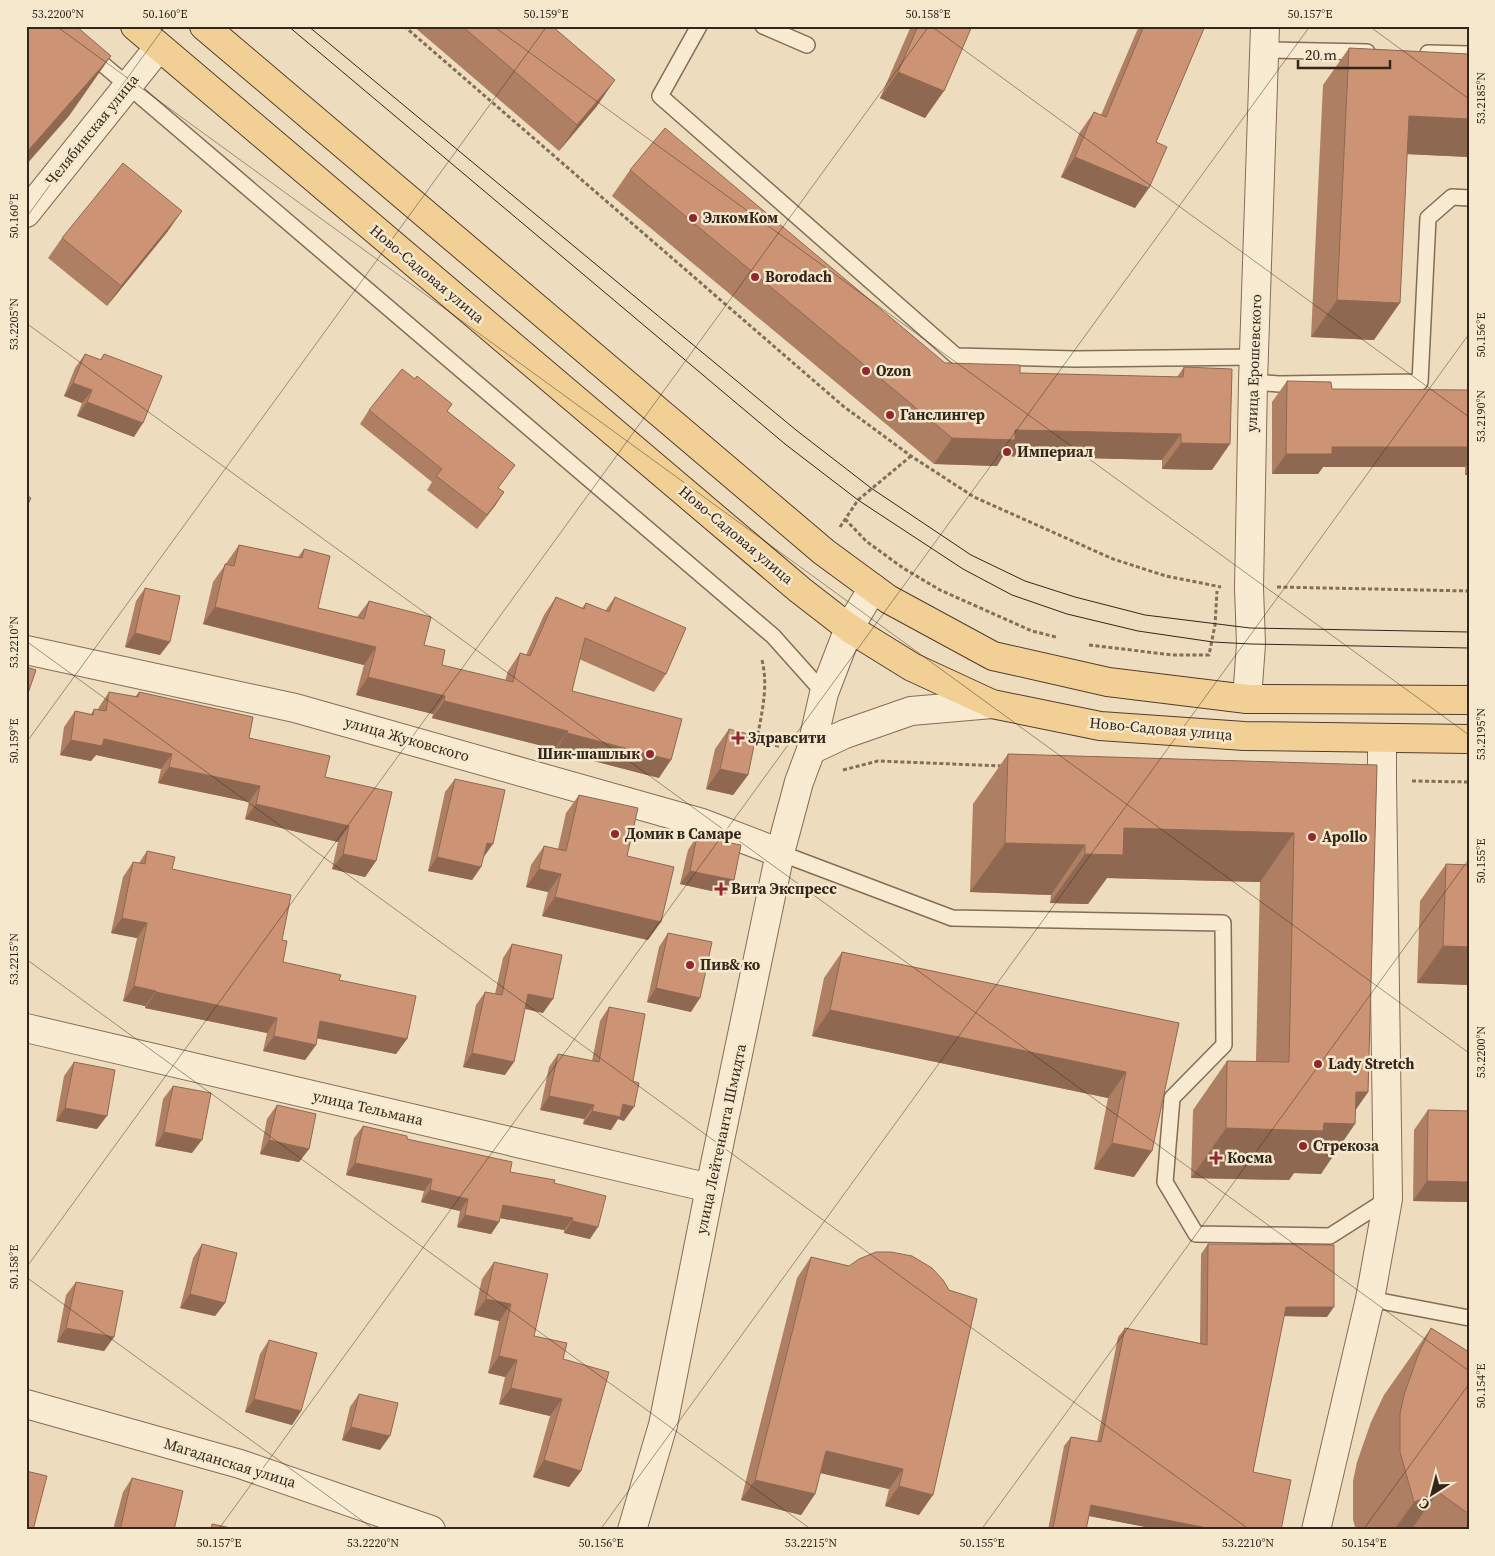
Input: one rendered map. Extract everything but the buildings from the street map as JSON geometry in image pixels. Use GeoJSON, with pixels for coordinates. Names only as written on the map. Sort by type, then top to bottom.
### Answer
{"type":"FeatureCollection","features":[{"type":"Feature","properties":{"kind":"main road","name":"Ново-Садовая улица"},"geometry":{"type":"LineString","coordinates":[[135,26],[764,559],[849,628],[912,668],[992,704],[1100,726],[1244,736],[1469,739]]}},
{"type":"Feature","properties":{"kind":"main road"},"geometry":{"type":"LineString","coordinates":[[204,26],[824,552],[888,599],[993,656],[1108,682],[1247,699],[1469,700]]}},
{"type":"Feature","properties":{"kind":"street","name":"улица Ерошевского"},"geometry":{"type":"LineString","coordinates":[[1247,699],[1251,644],[1249,588],[1264,38]]}},
{"type":"Feature","properties":{"kind":"street","name":"Челябинская улица"},"geometry":{"type":"LineString","coordinates":[[26,213],[158,47]]}},
{"type":"Feature","properties":{"kind":"street","name":"улица Лейтенанта Шмидта"},"geometry":{"type":"LineString","coordinates":[[632,1530],[663,1425],[780,853],[799,782],[811,750],[824,693],[849,628],[873,588]]}},
{"type":"Feature","properties":{"kind":"street","name":"улица Жуковского"},"geometry":{"type":"LineString","coordinates":[[26,650],[295,708],[702,823],[780,853]]}},
{"type":"Feature","properties":{"kind":"street"},"geometry":{"type":"LineString","coordinates":[[811,750],[845,734],[912,711],[992,704]]}},
{"type":"Feature","properties":{"kind":"street"},"geometry":{"type":"LineString","coordinates":[[1316,1530],[1370,1299],[1388,1199],[1382,738]]}},
{"type":"Feature","properties":{"kind":"street","name":"улица Тельмана"},"geometry":{"type":"LineString","coordinates":[[26,1028],[710,1188]]}},
{"type":"Feature","properties":{"kind":"street","name":"Магаданская улица"},"geometry":{"type":"LineString","coordinates":[[26,1404],[240,1464],[431,1530]]}},
{"type":"Feature","properties":{"kind":"lane"},"geometry":{"type":"LineString","coordinates":[[58,26],[773,636],[824,693]]}},
{"type":"Feature","properties":{"kind":"lane"},"geometry":{"type":"LineString","coordinates":[[699,26],[660,96],[956,356],[1075,359],[1254,370],[1279,384],[1420,382],[1428,218],[1452,197],[1469,198]]}},
{"type":"Feature","properties":{"kind":"lane"},"geometry":{"type":"LineString","coordinates":[[763,26],[807,45]]}},
{"type":"Feature","properties":{"kind":"lane"},"geometry":{"type":"LineString","coordinates":[[1264,38],[1383,52]]}},
{"type":"Feature","properties":{"kind":"lane"},"geometry":{"type":"LineString","coordinates":[[1412,53],[1469,54]]}},
{"type":"Feature","properties":{"kind":"lane"},"geometry":{"type":"LineString","coordinates":[[780,853],[952,918],[1223,924],[1224,1045],[1172,1098],[1165,1182],[1196,1234],[1330,1236],[1388,1199]]}},
{"type":"Feature","properties":{"kind":"lane"},"geometry":{"type":"LineString","coordinates":[[1370,1299],[1469,1318]]}},
{"type":"Feature","properties":{"kind":"path"},"geometry":{"type":"LineString","coordinates":[[404,26],[843,406],[911,456],[974,497],[1113,560],[1166,576],[1217,587],[1469,591]]}},
{"type":"Feature","properties":{"kind":"path"},"geometry":{"type":"LineString","coordinates":[[845,519],[866,541],[903,568],[940,590],[1032,631],[1058,638]]}},
{"type":"Feature","properties":{"kind":"path"},"geometry":{"type":"LineString","coordinates":[[1084,644],[1173,655],[1210,655],[1215,625],[1218,577]]}},
{"type":"Feature","properties":{"kind":"tram line"},"geometry":{"type":"LineString","coordinates":[[288,26],[785,444],[858,500],[963,569],[1012,595],[1067,614],[1138,631],[1213,642],[1469,648]]}},
{"type":"Feature","properties":{"kind":"tram line"},"geometry":{"type":"LineString","coordinates":[[308,26],[796,430],[871,488],[971,555],[1025,581],[1075,597],[1145,615],[1250,628],[1469,632]]}},
{"type":"Feature","properties":{"kind":"place","name":"ЭлкомКом"},"geometry":{"type":"Point","coordinates":[693,218]}},
{"type":"Feature","properties":{"kind":"place","name":"Borodach"},"geometry":{"type":"Point","coordinates":[755,277]}},
{"type":"Feature","properties":{"kind":"place","name":"Ozon"},"geometry":{"type":"Point","coordinates":[866,371]}},
{"type":"Feature","properties":{"kind":"place","name":"Ганслингер"},"geometry":{"type":"Point","coordinates":[890,415]}},
{"type":"Feature","properties":{"kind":"place","name":"Империал"},"geometry":{"type":"Point","coordinates":[1007,452]}},
{"type":"Feature","properties":{"kind":"place","name":"Здравсити"},"geometry":{"type":"Point","coordinates":[738,738]}},
{"type":"Feature","properties":{"kind":"place","name":"Шик-шашлык"},"geometry":{"type":"Point","coordinates":[650,754]}},
{"type":"Feature","properties":{"kind":"place","name":"Домик в Самаре"},"geometry":{"type":"Point","coordinates":[615,834]}},
{"type":"Feature","properties":{"kind":"place","name":"Apollo"},"geometry":{"type":"Point","coordinates":[1312,837]}},
{"type":"Feature","properties":{"kind":"place","name":"Вита Экспресс"},"geometry":{"type":"Point","coordinates":[721,889]}},
{"type":"Feature","properties":{"kind":"place","name":"Пив& ко"},"geometry":{"type":"Point","coordinates":[690,965]}},
{"type":"Feature","properties":{"kind":"place","name":"Lady Stretch"},"geometry":{"type":"Point","coordinates":[1318,1064]}},
{"type":"Feature","properties":{"kind":"place","name":"Стрекоза"},"geometry":{"type":"Point","coordinates":[1303,1146]}},
{"type":"Feature","properties":{"kind":"place","name":"Косма"},"geometry":{"type":"Point","coordinates":[1216,1158]}}]}
